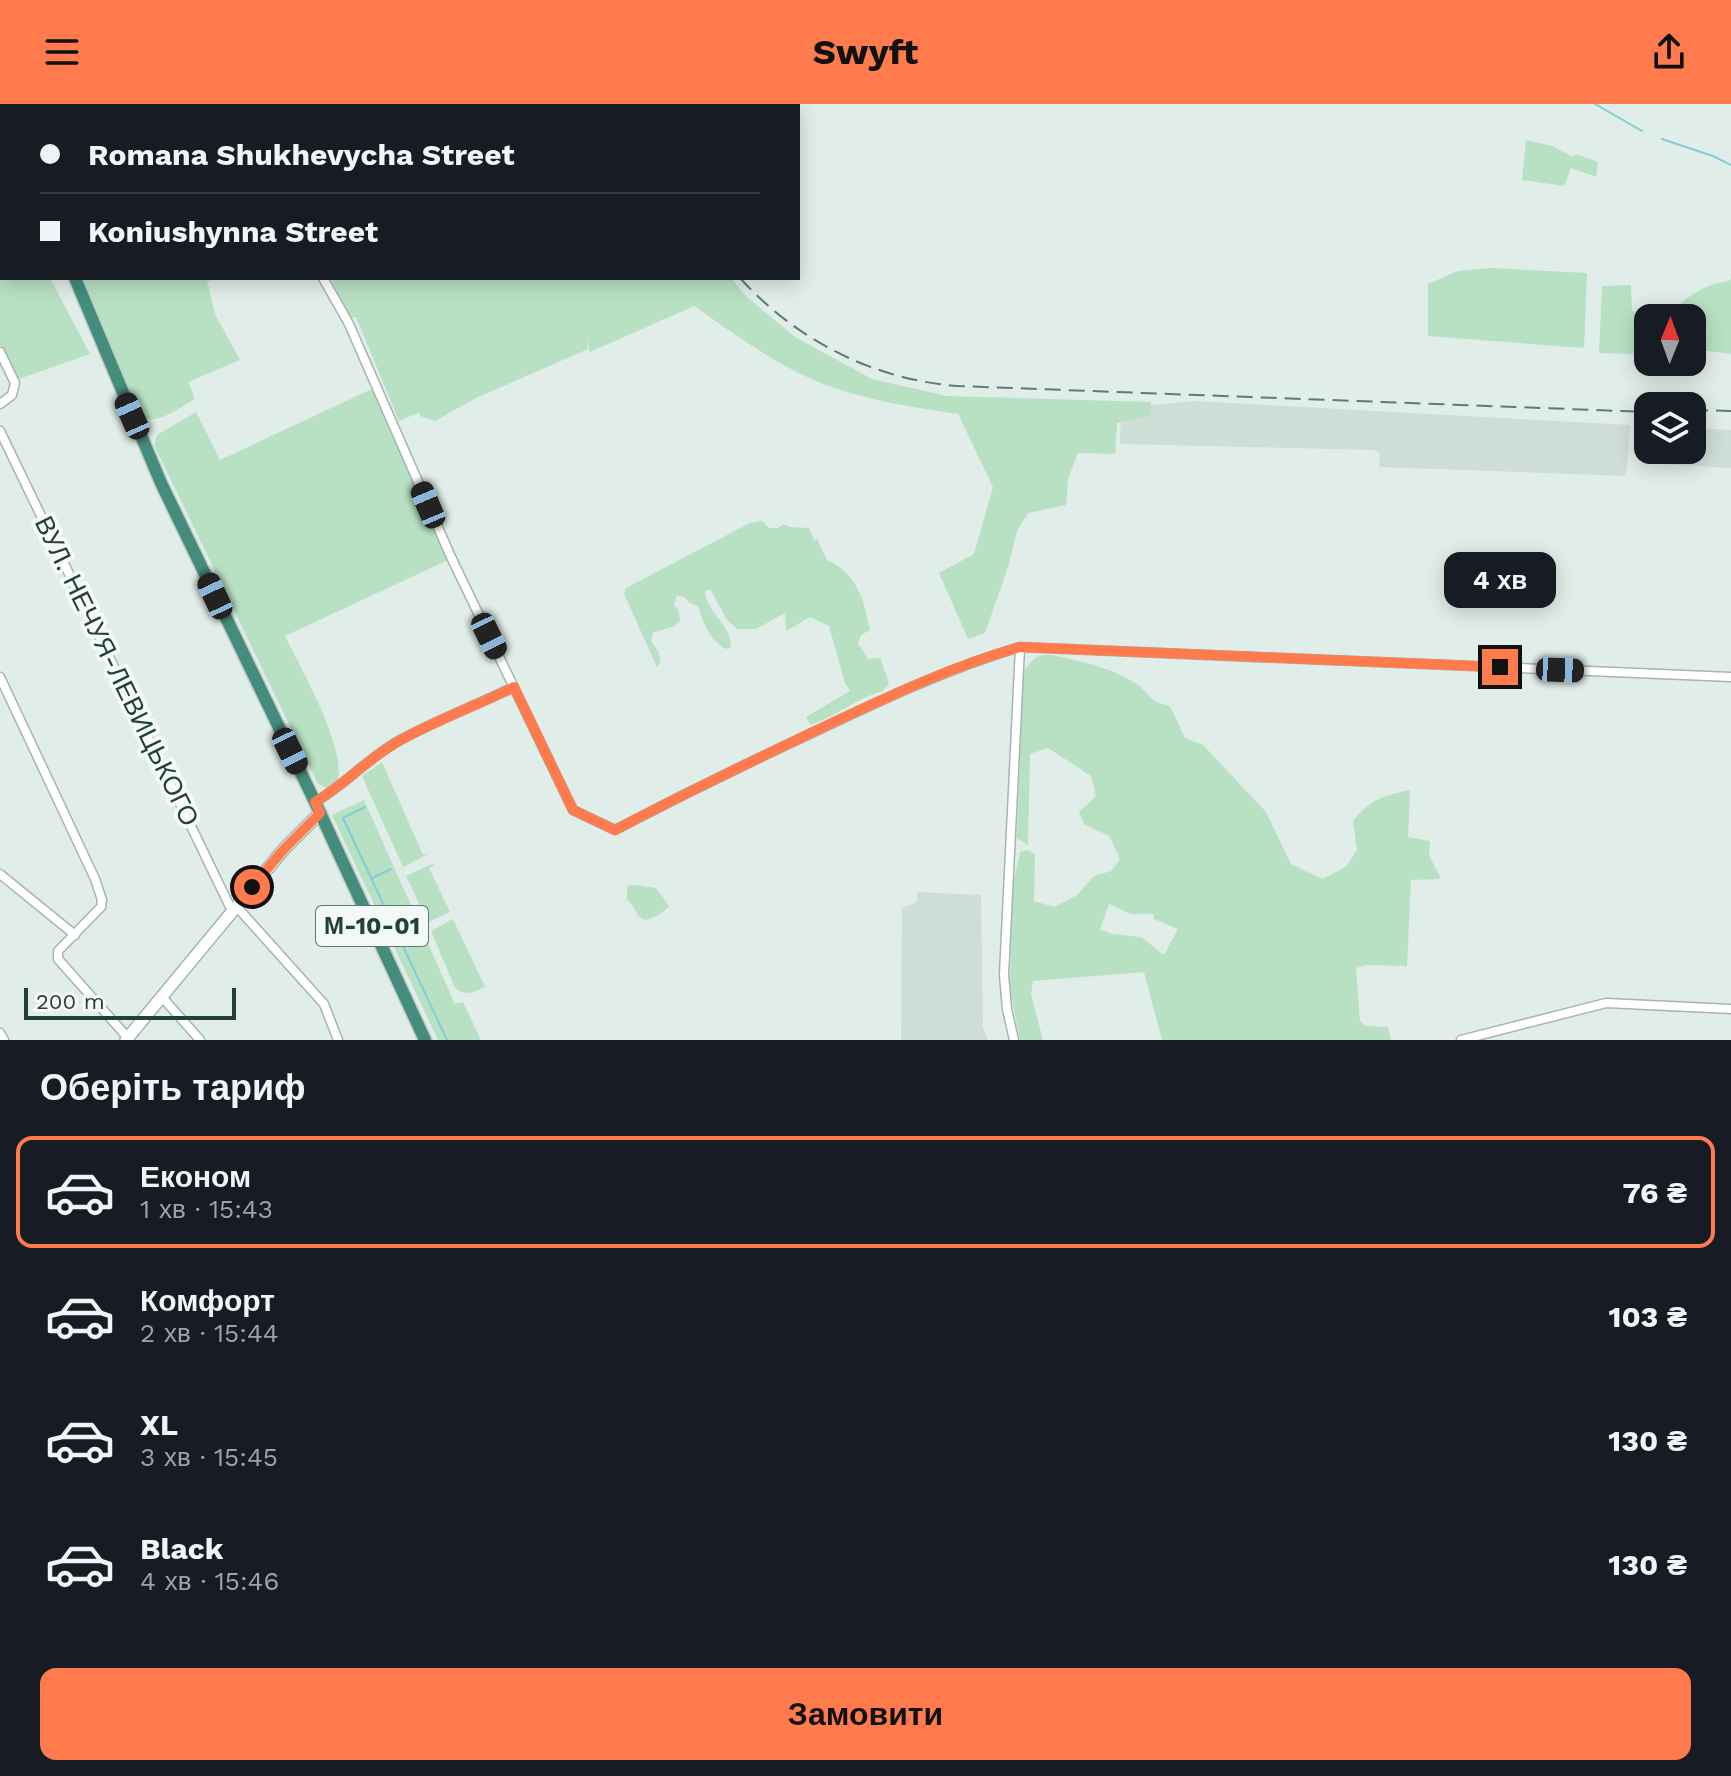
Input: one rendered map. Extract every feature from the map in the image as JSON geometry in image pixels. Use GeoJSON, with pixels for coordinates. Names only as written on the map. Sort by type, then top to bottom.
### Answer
{"type":"FeatureCollection","features":[{"type":"Feature","properties":{"kind":"highway","name":"М-10-01"},"geometry":{"type":"LineString","coordinates":[[76,280],[161,483],[425,1040]]}},
{"type":"Feature","properties":{"kind":"main road"},"geometry":{"type":"LineString","coordinates":[[127,1039],[317,807]]}},
{"type":"Feature","properties":{"kind":"street"},"geometry":{"type":"LineString","coordinates":[[324,280],[349,324],[451,557],[573,810],[615,830],[691,790],[864,708],[969,662],[1020,647],[1731,677]]}},
{"type":"Feature","properties":{"kind":"street"},"geometry":{"type":"LineString","coordinates":[[0,352],[15,383],[12,395],[0,404]]}},
{"type":"Feature","properties":{"kind":"street","name":"ВУЛ. НЕЧУЯ-ЛЕВИЦЬКОГО"},"geometry":{"type":"LineString","coordinates":[[0,431],[234,909],[324,1004],[338,1040]]}},
{"type":"Feature","properties":{"kind":"street"},"geometry":{"type":"LineString","coordinates":[[1014,1040],[1004,975],[1020,647]]}},
{"type":"Feature","properties":{"kind":"street"},"geometry":{"type":"LineString","coordinates":[[0,677],[99,889],[101,907],[58,951],[58,959],[127,1039]]}},
{"type":"Feature","properties":{"kind":"street"},"geometry":{"type":"LineString","coordinates":[[317,807],[366,762],[401,740],[514,687]]}},
{"type":"Feature","properties":{"kind":"street"},"geometry":{"type":"LineString","coordinates":[[0,874],[75,935]]}},
{"type":"Feature","properties":{"kind":"street"},"geometry":{"type":"LineString","coordinates":[[162,997],[200,1040]]}},
{"type":"Feature","properties":{"kind":"street"},"geometry":{"type":"LineString","coordinates":[[1461,1040],[1606,1003],[1731,1009]]}},
{"type":"Feature","properties":{"kind":"street"},"geometry":{"type":"LineString","coordinates":[[0,1033],[4,1040]]}},
{"type":"Feature","properties":{"kind":"shaded area"},"geometry":{"type":"Polygon","coordinates":[[[1194,401],[1630,425],[1626,476],[1379,467],[1380,454],[1374,450],[1120,444],[1121,408],[1194,401]]]}},
{"type":"Feature","properties":{"kind":"shaded area"},"geometry":{"type":"Polygon","coordinates":[[[1706,429],[1731,430],[1731,468],[1660,464],[1706,464],[1706,429]]]}},
{"type":"Feature","properties":{"kind":"shaded area"},"geometry":{"type":"Polygon","coordinates":[[[917,892],[981,895],[983,1027],[988,1040],[901,1040],[902,908],[917,902],[917,892]]]}},
{"type":"Feature","properties":{"kind":"green space"},"geometry":{"type":"Polygon","coordinates":[[[1526,140],[1552,146],[1573,157],[1576,154],[1598,162],[1596,177],[1571,168],[1564,186],[1522,180],[1526,140]]]}},
{"type":"Feature","properties":{"kind":"green space"},"geometry":{"type":"Polygon","coordinates":[[[1491,268],[1587,273],[1584,348],[1428,336],[1428,284],[1458,271],[1491,268]]]}},
{"type":"Feature","properties":{"kind":"green space"},"geometry":{"type":"Polygon","coordinates":[[[1731,278],[1731,354],[1706,351],[1706,304],[1680,304],[1710,286],[1731,278]]]}},
{"type":"Feature","properties":{"kind":"green space"},"geometry":{"type":"Polygon","coordinates":[[[0,280],[51,280],[90,354],[19,379],[0,345],[0,280]]]}},
{"type":"Feature","properties":{"kind":"green space"},"geometry":{"type":"Polygon","coordinates":[[[84,280],[211,280],[207,282],[215,314],[240,360],[188,382],[195,399],[166,416],[151,419],[137,414],[84,280]]]}},
{"type":"Feature","properties":{"kind":"green space"},"geometry":{"type":"Polygon","coordinates":[[[332,280],[733,280],[747,297],[795,337],[872,379],[947,396],[1151,402],[1150,415],[1117,423],[1115,454],[1078,453],[1068,479],[1066,505],[1028,513],[1017,531],[985,633],[968,639],[939,573],[974,554],[993,487],[958,414],[875,399],[808,378],[774,360],[694,306],[590,352],[587,339],[588,349],[476,398],[435,421],[420,416],[420,412],[399,421],[356,317],[349,318],[332,280]]]}},
{"type":"Feature","properties":{"kind":"green space"},"geometry":{"type":"Polygon","coordinates":[[[1631,285],[1633,354],[1599,353],[1602,286],[1631,285]]]}},
{"type":"Feature","properties":{"kind":"green space"},"geometry":{"type":"Polygon","coordinates":[[[374,388],[448,560],[285,636],[322,711],[336,753],[339,771],[336,785],[327,788],[318,784],[154,445],[157,435],[196,412],[220,460],[374,388]]]}},
{"type":"Feature","properties":{"kind":"green space"},"geometry":{"type":"Polygon","coordinates":[[[762,521],[769,528],[784,524],[809,528],[827,560],[846,572],[862,598],[870,630],[861,635],[858,643],[868,659],[880,658],[889,683],[883,691],[810,725],[806,717],[850,691],[829,626],[810,617],[786,631],[785,613],[756,629],[737,629],[727,620],[710,589],[705,591],[707,599],[730,639],[731,647],[726,649],[711,636],[698,606],[677,596],[674,604],[680,621],[653,633],[651,641],[661,662],[657,667],[624,594],[626,588],[750,523],[762,521]]]}},
{"type":"Feature","properties":{"kind":"green space"},"geometry":{"type":"Polygon","coordinates":[[[1052,655],[1108,670],[1129,679],[1155,700],[1170,706],[1185,738],[1203,745],[1266,812],[1291,864],[1322,879],[1346,867],[1357,850],[1353,821],[1359,814],[1378,800],[1410,790],[1408,837],[1430,841],[1429,855],[1441,879],[1411,880],[1407,966],[1366,965],[1356,968],[1360,1021],[1366,1026],[1388,1027],[1391,1040],[1162,1040],[1144,972],[1033,981],[1031,994],[1043,1040],[1020,1040],[1010,989],[1012,890],[1020,852],[1028,850],[1035,854],[1034,901],[1054,907],[1077,895],[1094,876],[1111,871],[1120,859],[1109,836],[1084,824],[1079,812],[1096,796],[1091,776],[1048,748],[1030,754],[1028,845],[1017,838],[1023,671],[1035,658],[1052,655]],[[1109,904],[1100,929],[1112,934],[1141,937],[1164,955],[1178,929],[1154,919],[1154,914],[1131,914],[1109,904]]]}},
{"type":"Feature","properties":{"kind":"green space"},"geometry":{"type":"Polygon","coordinates":[[[382,762],[423,855],[430,853],[403,867],[362,776],[382,762]]]}},
{"type":"Feature","properties":{"kind":"green space"},"geometry":{"type":"Polygon","coordinates":[[[364,800],[455,1004],[463,1002],[481,1040],[438,1040],[332,815],[364,800]]]}},
{"type":"Feature","properties":{"kind":"green space"},"geometry":{"type":"Polygon","coordinates":[[[435,865],[429,868],[450,912],[428,922],[406,876],[435,865]]]}},
{"type":"Feature","properties":{"kind":"green space"},"geometry":{"type":"Polygon","coordinates":[[[627,886],[656,888],[669,906],[657,916],[643,919],[627,900],[627,886]]]}},
{"type":"Feature","properties":{"kind":"green space"},"geometry":{"type":"Polygon","coordinates":[[[453,919],[485,987],[473,992],[466,993],[455,988],[431,931],[453,919]]]}},
{"type":"Feature","properties":{"kind":"waterway"},"geometry":{"type":"LineString","coordinates":[[1595,104],[1642,131]]}},
{"type":"Feature","properties":{"kind":"waterway"},"geometry":{"type":"LineString","coordinates":[[1662,139],[1731,165]]}},
{"type":"Feature","properties":{"kind":"waterway"},"geometry":{"type":"LineString","coordinates":[[365,807],[343,818],[447,1040]]}},
{"type":"Feature","properties":{"kind":"waterway"},"geometry":{"type":"LineString","coordinates":[[372,878],[391,869]]}},
{"type":"Feature","properties":{"kind":"railway"},"geometry":{"type":"LineString","coordinates":[[742,280],[786,320],[838,353],[867,366],[927,382],[958,386],[1634,411]]}},
{"type":"Feature","properties":{"kind":"railway"},"geometry":{"type":"LineString","coordinates":[[1706,410],[1731,411]]}},
{"type":"Feature","properties":{"kind":"route"},"geometry":{"type":"LineString","coordinates":[[252,887],[320,813],[315,802],[355,775],[366,762],[401,740],[514,687],[573,810],[615,830],[691,790],[864,708],[969,662],[1020,647],[1500,667]]}}]}
